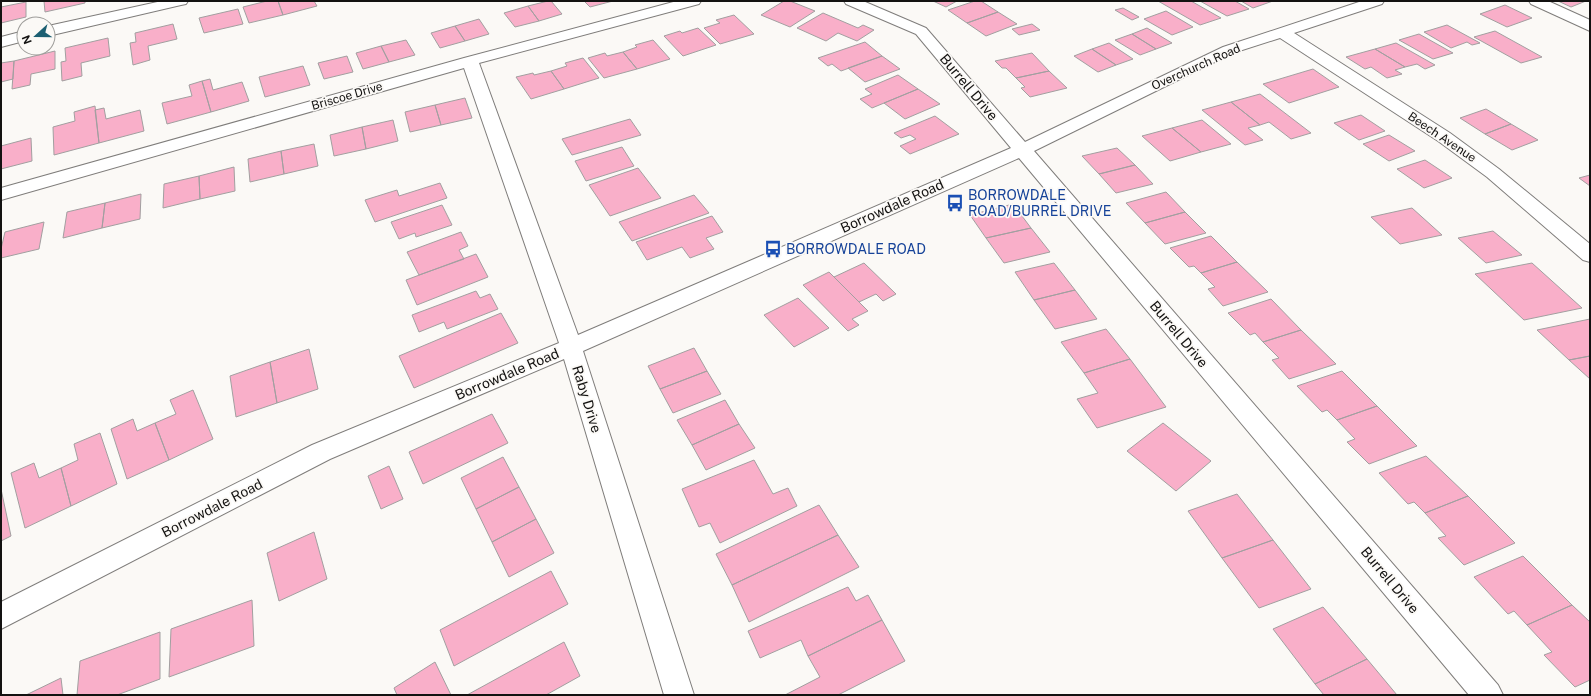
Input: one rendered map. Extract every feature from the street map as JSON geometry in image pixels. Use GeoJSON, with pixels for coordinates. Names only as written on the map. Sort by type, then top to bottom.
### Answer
{"type":"FeatureCollection","features":[{"type":"Feature","properties":{"kind":"street"},"geometry":{"type":"LineString","coordinates":[[56,29],[181,1]]}},
{"type":"Feature","properties":{"kind":"street","name":"Briscoe Drive"},"geometry":{"type":"LineString","coordinates":[[1,194],[470,61],[694,1]]}},
{"type":"Feature","properties":{"kind":"street","name":"Burrell Drive"},"geometry":{"type":"LineString","coordinates":[[851,1],[921,31],[1488,695]]}},
{"type":"Feature","properties":{"kind":"street","name":"Overchurch Road"},"geometry":{"type":"LineString","coordinates":[[1022,150],[1228,50],[1377,1]]}},
{"type":"Feature","properties":{"kind":"street"},"geometry":{"type":"LineString","coordinates":[[1536,1],[1590,26]]}},
{"type":"Feature","properties":{"kind":"street","name":"Beech Avenue"},"geometry":{"type":"LineString","coordinates":[[1283,33],[1444,137],[1493,173],[1590,255]]}},
{"type":"Feature","properties":{"kind":"street"},"geometry":{"type":"LineString","coordinates":[[1,42],[16,38]]}},
{"type":"Feature","properties":{"kind":"street","name":"Raby Drive"},"geometry":{"type":"LineString","coordinates":[[470,61],[571,347],[680,695]]}},
{"type":"Feature","properties":{"kind":"street","name":"Borrowdale Road"},"geometry":{"type":"LineString","coordinates":[[1,616],[321,452],[571,347],[1022,150]]}},
{"type":"Feature","properties":{"kind":"building"},"geometry":{"type":"Polygon","coordinates":[[[44,1],[85,1],[85,3],[45,12],[44,1]]]}},
{"type":"Feature","properties":{"kind":"building"},"geometry":{"type":"Polygon","coordinates":[[[267,1],[278,1],[283,15],[249,23],[243,7],[267,1]]]}},
{"type":"Feature","properties":{"kind":"building"},"geometry":{"type":"Polygon","coordinates":[[[278,1],[314,1],[317,6],[283,15],[278,1]]]}},
{"type":"Feature","properties":{"kind":"building"},"geometry":{"type":"Polygon","coordinates":[[[551,1],[562,14],[539,21],[528,6],[551,1]]]}},
{"type":"Feature","properties":{"kind":"building"},"geometry":{"type":"Polygon","coordinates":[[[584,1],[613,1],[590,7],[584,1]]]}},
{"type":"Feature","properties":{"kind":"building"},"geometry":{"type":"Polygon","coordinates":[[[784,1],[790,1],[815,11],[790,27],[761,15],[784,1]]]}},
{"type":"Feature","properties":{"kind":"building"},"geometry":{"type":"Polygon","coordinates":[[[933,1],[957,1],[946,7],[933,1]]]}},
{"type":"Feature","properties":{"kind":"building"},"geometry":{"type":"Polygon","coordinates":[[[975,1],[981,1],[998,12],[967,23],[948,10],[975,1]]]}},
{"type":"Feature","properties":{"kind":"building"},"geometry":{"type":"Polygon","coordinates":[[[1158,1],[1191,1],[1221,18],[1200,25],[1158,1]]]}},
{"type":"Feature","properties":{"kind":"building"},"geometry":{"type":"Polygon","coordinates":[[[1200,1],[1235,1],[1249,9],[1227,16],[1200,1]]]}},
{"type":"Feature","properties":{"kind":"building"},"geometry":{"type":"Polygon","coordinates":[[[1241,1],[1273,1],[1253,8],[1241,1]]]}},
{"type":"Feature","properties":{"kind":"building"},"geometry":{"type":"Polygon","coordinates":[[[1558,1],[1586,1],[1571,7],[1558,1]]]}},
{"type":"Feature","properties":{"kind":"building"},"geometry":{"type":"Polygon","coordinates":[[[26,2],[26,16],[16,16],[16,19],[1,23],[1,7],[26,2]]]}},
{"type":"Feature","properties":{"kind":"building"},"geometry":{"type":"Polygon","coordinates":[[[1505,5],[1532,18],[1507,27],[1480,14],[1505,5]]]}},
{"type":"Feature","properties":{"kind":"building"},"geometry":{"type":"Polygon","coordinates":[[[528,6],[539,21],[515,27],[504,13],[528,6]]]}},
{"type":"Feature","properties":{"kind":"building"},"geometry":{"type":"Polygon","coordinates":[[[1123,8],[1139,17],[1132,20],[1115,10],[1123,8]]]}},
{"type":"Feature","properties":{"kind":"building"},"geometry":{"type":"Polygon","coordinates":[[[238,9],[243,24],[204,33],[199,18],[238,9]]]}},
{"type":"Feature","properties":{"kind":"building"},"geometry":{"type":"Polygon","coordinates":[[[1166,11],[1193,27],[1172,35],[1144,19],[1166,11]]]}},
{"type":"Feature","properties":{"kind":"building"},"geometry":{"type":"Polygon","coordinates":[[[998,12],[1017,24],[986,36],[967,23],[998,12]]]}},
{"type":"Feature","properties":{"kind":"building"},"geometry":{"type":"Polygon","coordinates":[[[823,13],[858,28],[863,25],[874,30],[857,41],[838,33],[826,41],[797,28],[823,13]]]}},
{"type":"Feature","properties":{"kind":"building"},"geometry":{"type":"Polygon","coordinates":[[[734,15],[754,34],[720,44],[704,28],[720,23],[716,20],[734,15]]]}},
{"type":"Feature","properties":{"kind":"building"},"geometry":{"type":"Polygon","coordinates":[[[479,19],[489,34],[465,41],[455,26],[479,19]]]}},
{"type":"Feature","properties":{"kind":"building"},"geometry":{"type":"Polygon","coordinates":[[[173,24],[177,39],[148,46],[150,60],[133,65],[130,43],[136,42],[135,33],[173,24]]]}},
{"type":"Feature","properties":{"kind":"building"},"geometry":{"type":"Polygon","coordinates":[[[1032,24],[1040,30],[1019,35],[1012,29],[1032,24]]]}},
{"type":"Feature","properties":{"kind":"building"},"geometry":{"type":"Polygon","coordinates":[[[1447,25],[1480,43],[1472,45],[1467,42],[1451,48],[1424,32],[1447,25]]]}},
{"type":"Feature","properties":{"kind":"building"},"geometry":{"type":"Polygon","coordinates":[[[455,26],[465,41],[440,48],[431,33],[455,26]]]}},
{"type":"Feature","properties":{"kind":"building"},"geometry":{"type":"Polygon","coordinates":[[[698,28],[716,45],[683,56],[664,36],[680,31],[682,33],[698,28]]]}},
{"type":"Feature","properties":{"kind":"building"},"geometry":{"type":"Polygon","coordinates":[[[1147,28],[1172,43],[1156,49],[1132,34],[1147,28]]]}},
{"type":"Feature","properties":{"kind":"building"},"geometry":{"type":"Polygon","coordinates":[[[1495,31],[1542,57],[1521,63],[1474,37],[1495,31]]]}},
{"type":"Feature","properties":{"kind":"building"},"geometry":{"type":"Polygon","coordinates":[[[1132,34],[1156,49],[1140,55],[1115,40],[1132,34]]]}},
{"type":"Feature","properties":{"kind":"building"},"geometry":{"type":"Polygon","coordinates":[[[1419,34],[1453,53],[1433,59],[1399,40],[1419,34]]]}},
{"type":"Feature","properties":{"kind":"building"},"geometry":{"type":"Polygon","coordinates":[[[108,38],[110,56],[81,63],[82,76],[62,81],[61,62],[66,61],[65,48],[108,38]]]}},
{"type":"Feature","properties":{"kind":"building"},"geometry":{"type":"Polygon","coordinates":[[[406,40],[415,55],[389,62],[381,46],[406,40]]]}},
{"type":"Feature","properties":{"kind":"building"},"geometry":{"type":"Polygon","coordinates":[[[653,40],[670,59],[637,69],[623,52],[637,47],[635,45],[653,40]]]}},
{"type":"Feature","properties":{"kind":"building"},"geometry":{"type":"Polygon","coordinates":[[[865,42],[882,56],[841,71],[832,64],[828,66],[818,58],[865,42]]]}},
{"type":"Feature","properties":{"kind":"building"},"geometry":{"type":"Polygon","coordinates":[[[1109,43],[1133,59],[1116,65],[1092,49],[1109,43]]]}},
{"type":"Feature","properties":{"kind":"building"},"geometry":{"type":"Polygon","coordinates":[[[1396,43],[1435,65],[1425,69],[1417,64],[1405,67],[1375,49],[1396,43]]]}},
{"type":"Feature","properties":{"kind":"building"},"geometry":{"type":"Polygon","coordinates":[[[381,46],[389,62],[363,69],[356,53],[381,46]]]}},
{"type":"Feature","properties":{"kind":"building"},"geometry":{"type":"Polygon","coordinates":[[[1092,49],[1116,65],[1098,72],[1074,56],[1092,49]]]}},
{"type":"Feature","properties":{"kind":"building"},"geometry":{"type":"Polygon","coordinates":[[[1375,49],[1405,67],[1395,70],[1402,74],[1387,78],[1371,67],[1365,69],[1346,57],[1375,49]]]}},
{"type":"Feature","properties":{"kind":"building"},"geometry":{"type":"Polygon","coordinates":[[[623,52],[637,69],[604,78],[588,58],[605,53],[607,56],[623,52]]]}},
{"type":"Feature","properties":{"kind":"building"},"geometry":{"type":"Polygon","coordinates":[[[1032,53],[1049,71],[1016,78],[1006,68],[1002,68],[995,61],[1032,53]]]}},
{"type":"Feature","properties":{"kind":"building"},"geometry":{"type":"Polygon","coordinates":[[[34,56],[55,56],[55,69],[31,74],[30,85],[12,89],[14,61],[34,56]]]}},
{"type":"Feature","properties":{"kind":"building"},"geometry":{"type":"Polygon","coordinates":[[[347,56],[353,72],[324,79],[318,63],[347,56]]]}},
{"type":"Feature","properties":{"kind":"building"},"geometry":{"type":"Polygon","coordinates":[[[882,56],[900,69],[865,82],[848,68],[882,56]]]}},
{"type":"Feature","properties":{"kind":"building"},"geometry":{"type":"Polygon","coordinates":[[[583,58],[599,78],[564,89],[551,71],[567,66],[565,63],[583,58]]]}},
{"type":"Feature","properties":{"kind":"building"},"geometry":{"type":"Polygon","coordinates":[[[14,61],[13,79],[1,82],[1,63],[14,61]]]}},
{"type":"Feature","properties":{"kind":"building"},"geometry":{"type":"Polygon","coordinates":[[[303,66],[310,85],[265,97],[259,77],[303,66]]]}},
{"type":"Feature","properties":{"kind":"building"},"geometry":{"type":"Polygon","coordinates":[[[1313,69],[1339,87],[1289,103],[1263,84],[1313,69]]]}},
{"type":"Feature","properties":{"kind":"building"},"geometry":{"type":"Polygon","coordinates":[[[551,71],[564,89],[531,99],[516,77],[533,73],[534,75],[551,71]]]}},
{"type":"Feature","properties":{"kind":"building"},"geometry":{"type":"Polygon","coordinates":[[[1049,71],[1067,88],[1030,97],[1021,88],[1025,87],[1016,78],[1049,71]]]}},
{"type":"Feature","properties":{"kind":"building"},"geometry":{"type":"Polygon","coordinates":[[[898,75],[918,89],[872,108],[860,99],[872,94],[865,89],[898,75]]]}},
{"type":"Feature","properties":{"kind":"building"},"geometry":{"type":"Polygon","coordinates":[[[210,79],[213,90],[242,82],[249,101],[211,112],[202,81],[210,79]]]}},
{"type":"Feature","properties":{"kind":"building"},"geometry":{"type":"Polygon","coordinates":[[[202,81],[211,112],[167,124],[162,103],[192,96],[189,85],[202,81]]]}},
{"type":"Feature","properties":{"kind":"building"},"geometry":{"type":"Polygon","coordinates":[[[918,89],[940,104],[905,119],[884,103],[918,89]]]}},
{"type":"Feature","properties":{"kind":"building"},"geometry":{"type":"Polygon","coordinates":[[[1260,94],[1311,133],[1291,139],[1269,122],[1260,125],[1231,102],[1260,94]]]}},
{"type":"Feature","properties":{"kind":"building"},"geometry":{"type":"Polygon","coordinates":[[[465,98],[472,118],[441,125],[435,105],[465,98]]]}},
{"type":"Feature","properties":{"kind":"building"},"geometry":{"type":"Polygon","coordinates":[[[1231,102],[1260,125],[1248,128],[1263,140],[1245,145],[1202,110],[1231,102]]]}},
{"type":"Feature","properties":{"kind":"building"},"geometry":{"type":"Polygon","coordinates":[[[435,105],[441,125],[410,132],[405,112],[435,105]]]}},
{"type":"Feature","properties":{"kind":"building"},"geometry":{"type":"Polygon","coordinates":[[[95,106],[99,143],[54,155],[53,127],[75,121],[74,112],[95,106]]]}},
{"type":"Feature","properties":{"kind":"building"},"geometry":{"type":"Polygon","coordinates":[[[104,108],[106,119],[140,110],[144,131],[99,143],[95,110],[104,108]]]}},
{"type":"Feature","properties":{"kind":"building"},"geometry":{"type":"Polygon","coordinates":[[[1486,109],[1511,124],[1485,134],[1460,118],[1486,109]]]}},
{"type":"Feature","properties":{"kind":"building"},"geometry":{"type":"Polygon","coordinates":[[[1361,115],[1385,131],[1359,140],[1334,123],[1361,115]]]}},
{"type":"Feature","properties":{"kind":"building"},"geometry":{"type":"Polygon","coordinates":[[[935,116],[959,134],[910,154],[900,146],[916,139],[910,135],[901,138],[894,133],[935,116]]]}},
{"type":"Feature","properties":{"kind":"building"},"geometry":{"type":"Polygon","coordinates":[[[630,119],[641,135],[572,155],[562,139],[630,119]]]}},
{"type":"Feature","properties":{"kind":"building"},"geometry":{"type":"Polygon","coordinates":[[[393,120],[398,141],[366,149],[362,127],[393,120]]]}},
{"type":"Feature","properties":{"kind":"building"},"geometry":{"type":"Polygon","coordinates":[[[1202,120],[1231,144],[1201,152],[1172,128],[1202,120]]]}},
{"type":"Feature","properties":{"kind":"building"},"geometry":{"type":"Polygon","coordinates":[[[1511,124],[1538,140],[1512,150],[1485,134],[1511,124]]]}},
{"type":"Feature","properties":{"kind":"building"},"geometry":{"type":"Polygon","coordinates":[[[362,127],[366,149],[334,156],[330,135],[362,127]]]}},
{"type":"Feature","properties":{"kind":"building"},"geometry":{"type":"Polygon","coordinates":[[[1172,128],[1201,152],[1170,161],[1142,136],[1172,128]]]}},
{"type":"Feature","properties":{"kind":"building"},"geometry":{"type":"Polygon","coordinates":[[[1389,135],[1415,151],[1389,161],[1363,144],[1389,135]]]}},
{"type":"Feature","properties":{"kind":"building"},"geometry":{"type":"Polygon","coordinates":[[[31,138],[32,161],[1,169],[1,146],[31,138]]]}},
{"type":"Feature","properties":{"kind":"building"},"geometry":{"type":"Polygon","coordinates":[[[314,144],[318,166],[284,174],[281,151],[314,144]]]}},
{"type":"Feature","properties":{"kind":"building"},"geometry":{"type":"Polygon","coordinates":[[[622,147],[634,166],[586,181],[575,161],[622,147]]]}},
{"type":"Feature","properties":{"kind":"building"},"geometry":{"type":"Polygon","coordinates":[[[1117,148],[1135,165],[1099,174],[1082,156],[1117,148]]]}},
{"type":"Feature","properties":{"kind":"building"},"geometry":{"type":"Polygon","coordinates":[[[281,151],[284,174],[250,182],[248,159],[281,151]]]}},
{"type":"Feature","properties":{"kind":"building"},"geometry":{"type":"Polygon","coordinates":[[[1425,160],[1452,178],[1424,188],[1397,169],[1425,160]]]}},
{"type":"Feature","properties":{"kind":"building"},"geometry":{"type":"Polygon","coordinates":[[[1135,165],[1153,184],[1116,193],[1099,174],[1135,165]]]}},
{"type":"Feature","properties":{"kind":"building"},"geometry":{"type":"Polygon","coordinates":[[[234,167],[235,191],[200,199],[199,176],[234,167]]]}},
{"type":"Feature","properties":{"kind":"building"},"geometry":{"type":"Polygon","coordinates":[[[638,168],[661,198],[610,216],[589,185],[638,168]]]}},
{"type":"Feature","properties":{"kind":"building"},"geometry":{"type":"Polygon","coordinates":[[[1590,175],[1590,186],[1579,178],[1590,175]]]}},
{"type":"Feature","properties":{"kind":"building"},"geometry":{"type":"Polygon","coordinates":[[[199,176],[200,199],[163,208],[164,184],[199,176]]]}},
{"type":"Feature","properties":{"kind":"building"},"geometry":{"type":"Polygon","coordinates":[[[440,183],[447,198],[375,222],[365,200],[397,190],[399,196],[440,183]]]}},
{"type":"Feature","properties":{"kind":"building"},"geometry":{"type":"Polygon","coordinates":[[[1166,192],[1185,212],[1145,223],[1126,203],[1166,192]]]}},
{"type":"Feature","properties":{"kind":"building"},"geometry":{"type":"Polygon","coordinates":[[[141,194],[140,219],[102,228],[105,203],[141,194]]]}},
{"type":"Feature","properties":{"kind":"building"},"geometry":{"type":"Polygon","coordinates":[[[694,195],[709,213],[632,241],[619,222],[694,195]]]}},
{"type":"Feature","properties":{"kind":"building"},"geometry":{"type":"Polygon","coordinates":[[[105,203],[102,228],[63,238],[67,212],[105,203]]]}},
{"type":"Feature","properties":{"kind":"building"},"geometry":{"type":"Polygon","coordinates":[[[1013,204],[1031,228],[986,238],[970,215],[1013,204]]]}},
{"type":"Feature","properties":{"kind":"building"},"geometry":{"type":"Polygon","coordinates":[[[442,205],[452,225],[416,237],[415,233],[399,239],[391,222],[442,205]]]}},
{"type":"Feature","properties":{"kind":"building"},"geometry":{"type":"Polygon","coordinates":[[[1412,208],[1442,235],[1400,244],[1371,217],[1412,208]]]}},
{"type":"Feature","properties":{"kind":"building"},"geometry":{"type":"Polygon","coordinates":[[[1185,212],[1206,233],[1165,244],[1145,223],[1185,212]]]}},
{"type":"Feature","properties":{"kind":"building"},"geometry":{"type":"Polygon","coordinates":[[[712,216],[723,232],[706,238],[714,249],[690,258],[682,247],[647,260],[636,242],[712,216]]]}},
{"type":"Feature","properties":{"kind":"building"},"geometry":{"type":"Polygon","coordinates":[[[44,222],[39,249],[1,258],[1,249],[5,232],[44,222]]]}},
{"type":"Feature","properties":{"kind":"building"},"geometry":{"type":"Polygon","coordinates":[[[1031,228],[1050,252],[1004,263],[986,238],[1031,228]]]}},
{"type":"Feature","properties":{"kind":"building"},"geometry":{"type":"Polygon","coordinates":[[[1493,231],[1522,255],[1486,263],[1458,238],[1493,231]]]}},
{"type":"Feature","properties":{"kind":"building"},"geometry":{"type":"Polygon","coordinates":[[[461,232],[468,246],[459,250],[464,259],[419,275],[407,252],[461,232]]]}},
{"type":"Feature","properties":{"kind":"building"},"geometry":{"type":"Polygon","coordinates":[[[1211,236],[1237,262],[1201,273],[1194,266],[1189,267],[1170,248],[1211,236]]]}},
{"type":"Feature","properties":{"kind":"building"},"geometry":{"type":"Polygon","coordinates":[[[476,254],[488,277],[417,305],[406,280],[476,254]]]}},
{"type":"Feature","properties":{"kind":"building"},"geometry":{"type":"Polygon","coordinates":[[[1237,262],[1268,292],[1223,306],[1208,289],[1215,287],[1201,273],[1237,262]]]}},
{"type":"Feature","properties":{"kind":"building"},"geometry":{"type":"Polygon","coordinates":[[[864,263],[896,294],[883,301],[876,294],[859,302],[834,277],[864,263]]]}},
{"type":"Feature","properties":{"kind":"building"},"geometry":{"type":"Polygon","coordinates":[[[1054,263],[1075,290],[1034,300],[1015,272],[1054,263]]]}},
{"type":"Feature","properties":{"kind":"building"},"geometry":{"type":"Polygon","coordinates":[[[1532,263],[1582,308],[1524,320],[1475,274],[1532,263]]]}},
{"type":"Feature","properties":{"kind":"building"},"geometry":{"type":"Polygon","coordinates":[[[829,272],[868,311],[852,319],[859,325],[848,331],[803,285],[829,272]]]}},
{"type":"Feature","properties":{"kind":"building"},"geometry":{"type":"Polygon","coordinates":[[[1075,290],[1097,319],[1055,329],[1034,300],[1075,290]]]}},
{"type":"Feature","properties":{"kind":"building"},"geometry":{"type":"Polygon","coordinates":[[[476,291],[480,298],[490,294],[498,309],[447,329],[444,322],[419,332],[412,315],[476,291]]]}},
{"type":"Feature","properties":{"kind":"building"},"geometry":{"type":"Polygon","coordinates":[[[798,298],[829,328],[794,347],[764,315],[798,298]]]}},
{"type":"Feature","properties":{"kind":"building"},"geometry":{"type":"Polygon","coordinates":[[[1271,299],[1301,330],[1263,342],[1255,333],[1250,335],[1228,313],[1271,299]]]}},
{"type":"Feature","properties":{"kind":"building"},"geometry":{"type":"Polygon","coordinates":[[[501,313],[518,343],[414,388],[399,356],[501,313]]]}},
{"type":"Feature","properties":{"kind":"building"},"geometry":{"type":"Polygon","coordinates":[[[1590,319],[1590,356],[1569,360],[1537,330],[1590,319]]]}},
{"type":"Feature","properties":{"kind":"building"},"geometry":{"type":"Polygon","coordinates":[[[1106,329],[1130,359],[1084,373],[1061,342],[1106,329]]]}},
{"type":"Feature","properties":{"kind":"building"},"geometry":{"type":"Polygon","coordinates":[[[1301,330],[1336,364],[1289,379],[1272,360],[1279,358],[1263,342],[1301,330]]]}},
{"type":"Feature","properties":{"kind":"building"},"geometry":{"type":"Polygon","coordinates":[[[694,348],[707,371],[660,389],[648,366],[694,348]]]}},
{"type":"Feature","properties":{"kind":"building"},"geometry":{"type":"Polygon","coordinates":[[[309,349],[318,389],[277,403],[270,362],[309,349]]]}},
{"type":"Feature","properties":{"kind":"building"},"geometry":{"type":"Polygon","coordinates":[[[1590,356],[1590,379],[1569,360],[1590,356]]]}},
{"type":"Feature","properties":{"kind":"building"},"geometry":{"type":"Polygon","coordinates":[[[1130,359],[1166,407],[1097,428],[1077,399],[1098,393],[1084,373],[1130,359]]]}},
{"type":"Feature","properties":{"kind":"building"},"geometry":{"type":"Polygon","coordinates":[[[270,362],[277,403],[236,417],[230,376],[270,362]]]}},
{"type":"Feature","properties":{"kind":"building"},"geometry":{"type":"Polygon","coordinates":[[[707,371],[721,394],[673,413],[660,389],[707,371]]]}},
{"type":"Feature","properties":{"kind":"building"},"geometry":{"type":"Polygon","coordinates":[[[1342,371],[1377,406],[1337,420],[1327,410],[1322,412],[1297,386],[1342,371]]]}},
{"type":"Feature","properties":{"kind":"building"},"geometry":{"type":"Polygon","coordinates":[[[193,390],[213,439],[169,460],[155,423],[176,414],[170,400],[193,390]]]}},
{"type":"Feature","properties":{"kind":"building"},"geometry":{"type":"Polygon","coordinates":[[[725,400],[739,424],[692,445],[677,420],[725,400]]]}},
{"type":"Feature","properties":{"kind":"building"},"geometry":{"type":"Polygon","coordinates":[[[1377,406],[1417,446],[1369,464],[1347,442],[1355,439],[1337,420],[1377,406]]]}},
{"type":"Feature","properties":{"kind":"building"},"geometry":{"type":"Polygon","coordinates":[[[492,414],[508,443],[423,484],[409,452],[492,414]]]}},
{"type":"Feature","properties":{"kind":"building"},"geometry":{"type":"Polygon","coordinates":[[[133,419],[137,431],[155,423],[169,460],[127,479],[111,429],[133,419]]]}},
{"type":"Feature","properties":{"kind":"building"},"geometry":{"type":"Polygon","coordinates":[[[1163,423],[1211,461],[1176,491],[1127,451],[1163,423]]]}},
{"type":"Feature","properties":{"kind":"building"},"geometry":{"type":"Polygon","coordinates":[[[739,424],[755,448],[706,470],[692,445],[739,424]]]}},
{"type":"Feature","properties":{"kind":"building"},"geometry":{"type":"Polygon","coordinates":[[[100,433],[117,484],[71,506],[61,468],[78,460],[74,444],[100,433]]]}},
{"type":"Feature","properties":{"kind":"building"},"geometry":{"type":"Polygon","coordinates":[[[1426,456],[1468,496],[1425,513],[1414,502],[1408,504],[1379,473],[1426,456]]]}},
{"type":"Feature","properties":{"kind":"building"},"geometry":{"type":"Polygon","coordinates":[[[503,457],[519,487],[476,509],[461,478],[503,457]]]}},
{"type":"Feature","properties":{"kind":"building"},"geometry":{"type":"Polygon","coordinates":[[[754,460],[773,494],[788,488],[797,506],[720,543],[710,523],[699,527],[682,489],[754,460]]]}},
{"type":"Feature","properties":{"kind":"building"},"geometry":{"type":"Polygon","coordinates":[[[34,463],[39,478],[61,468],[71,506],[25,528],[11,473],[34,463]]]}},
{"type":"Feature","properties":{"kind":"building"},"geometry":{"type":"Polygon","coordinates":[[[389,466],[403,499],[381,509],[368,476],[389,466]]]}},
{"type":"Feature","properties":{"kind":"building"},"geometry":{"type":"Polygon","coordinates":[[[519,487],[536,519],[492,542],[476,509],[519,487]]]}},
{"type":"Feature","properties":{"kind":"building"},"geometry":{"type":"Polygon","coordinates":[[[1,489],[11,536],[1,541],[1,489]]]}},
{"type":"Feature","properties":{"kind":"building"},"geometry":{"type":"Polygon","coordinates":[[[1237,494],[1273,540],[1222,558],[1188,511],[1237,494]]]}},
{"type":"Feature","properties":{"kind":"building"},"geometry":{"type":"Polygon","coordinates":[[[1468,496],[1515,543],[1464,565],[1438,538],[1446,536],[1425,513],[1468,496]]]}},
{"type":"Feature","properties":{"kind":"building"},"geometry":{"type":"Polygon","coordinates":[[[819,505],[838,535],[732,585],[716,554],[819,505]]]}},
{"type":"Feature","properties":{"kind":"building"},"geometry":{"type":"Polygon","coordinates":[[[536,519],[554,553],[509,577],[492,542],[536,519]]]}},
{"type":"Feature","properties":{"kind":"building"},"geometry":{"type":"Polygon","coordinates":[[[314,532],[327,579],[279,601],[267,553],[314,532]]]}},
{"type":"Feature","properties":{"kind":"building"},"geometry":{"type":"Polygon","coordinates":[[[838,535],[859,567],[749,622],[732,585],[838,535]]]}},
{"type":"Feature","properties":{"kind":"building"},"geometry":{"type":"Polygon","coordinates":[[[1273,540],[1311,589],[1259,608],[1222,558],[1273,540]]]}},
{"type":"Feature","properties":{"kind":"building"},"geometry":{"type":"Polygon","coordinates":[[[1523,556],[1572,605],[1527,625],[1514,611],[1508,614],[1474,577],[1523,556]]]}},
{"type":"Feature","properties":{"kind":"building"},"geometry":{"type":"Polygon","coordinates":[[[551,571],[568,604],[454,666],[440,630],[551,571]]]}},
{"type":"Feature","properties":{"kind":"building"},"geometry":{"type":"Polygon","coordinates":[[[848,587],[856,601],[868,595],[882,620],[808,656],[801,640],[760,658],[748,631],[848,587]]]}},
{"type":"Feature","properties":{"kind":"building"},"geometry":{"type":"Polygon","coordinates":[[[252,600],[254,646],[169,677],[171,629],[252,600]]]}},
{"type":"Feature","properties":{"kind":"building"},"geometry":{"type":"Polygon","coordinates":[[[1572,605],[1590,622],[1590,680],[1575,687],[1544,655],[1552,652],[1527,625],[1572,605]]]}},
{"type":"Feature","properties":{"kind":"building"},"geometry":{"type":"Polygon","coordinates":[[[1323,607],[1367,659],[1315,684],[1273,629],[1323,607]]]}},
{"type":"Feature","properties":{"kind":"building"},"geometry":{"type":"Polygon","coordinates":[[[882,620],[905,661],[838,695],[785,695],[820,677],[808,656],[882,620]]]}},
{"type":"Feature","properties":{"kind":"building"},"geometry":{"type":"Polygon","coordinates":[[[160,632],[160,679],[117,695],[77,695],[80,661],[160,632]]]}},
{"type":"Feature","properties":{"kind":"building"},"geometry":{"type":"Polygon","coordinates":[[[564,642],[580,676],[546,695],[467,695],[564,642]]]}},
{"type":"Feature","properties":{"kind":"building"},"geometry":{"type":"Polygon","coordinates":[[[1367,659],[1397,695],[1324,695],[1315,684],[1367,659]]]}},
{"type":"Feature","properties":{"kind":"building"},"geometry":{"type":"Polygon","coordinates":[[[435,662],[451,695],[397,695],[394,688],[435,662]]]}},
{"type":"Feature","properties":{"kind":"building"},"geometry":{"type":"Polygon","coordinates":[[[61,678],[63,695],[26,695],[61,678]]]}},
{"type":"Feature","properties":{"kind":"place","name":"BORROWDALE ROAD/BURREL DRIVE"},"geometry":{"type":"Point","coordinates":[955,203]}},
{"type":"Feature","properties":{"kind":"place","name":"BORROWDALE ROAD"},"geometry":{"type":"Point","coordinates":[773,249]}}]}
